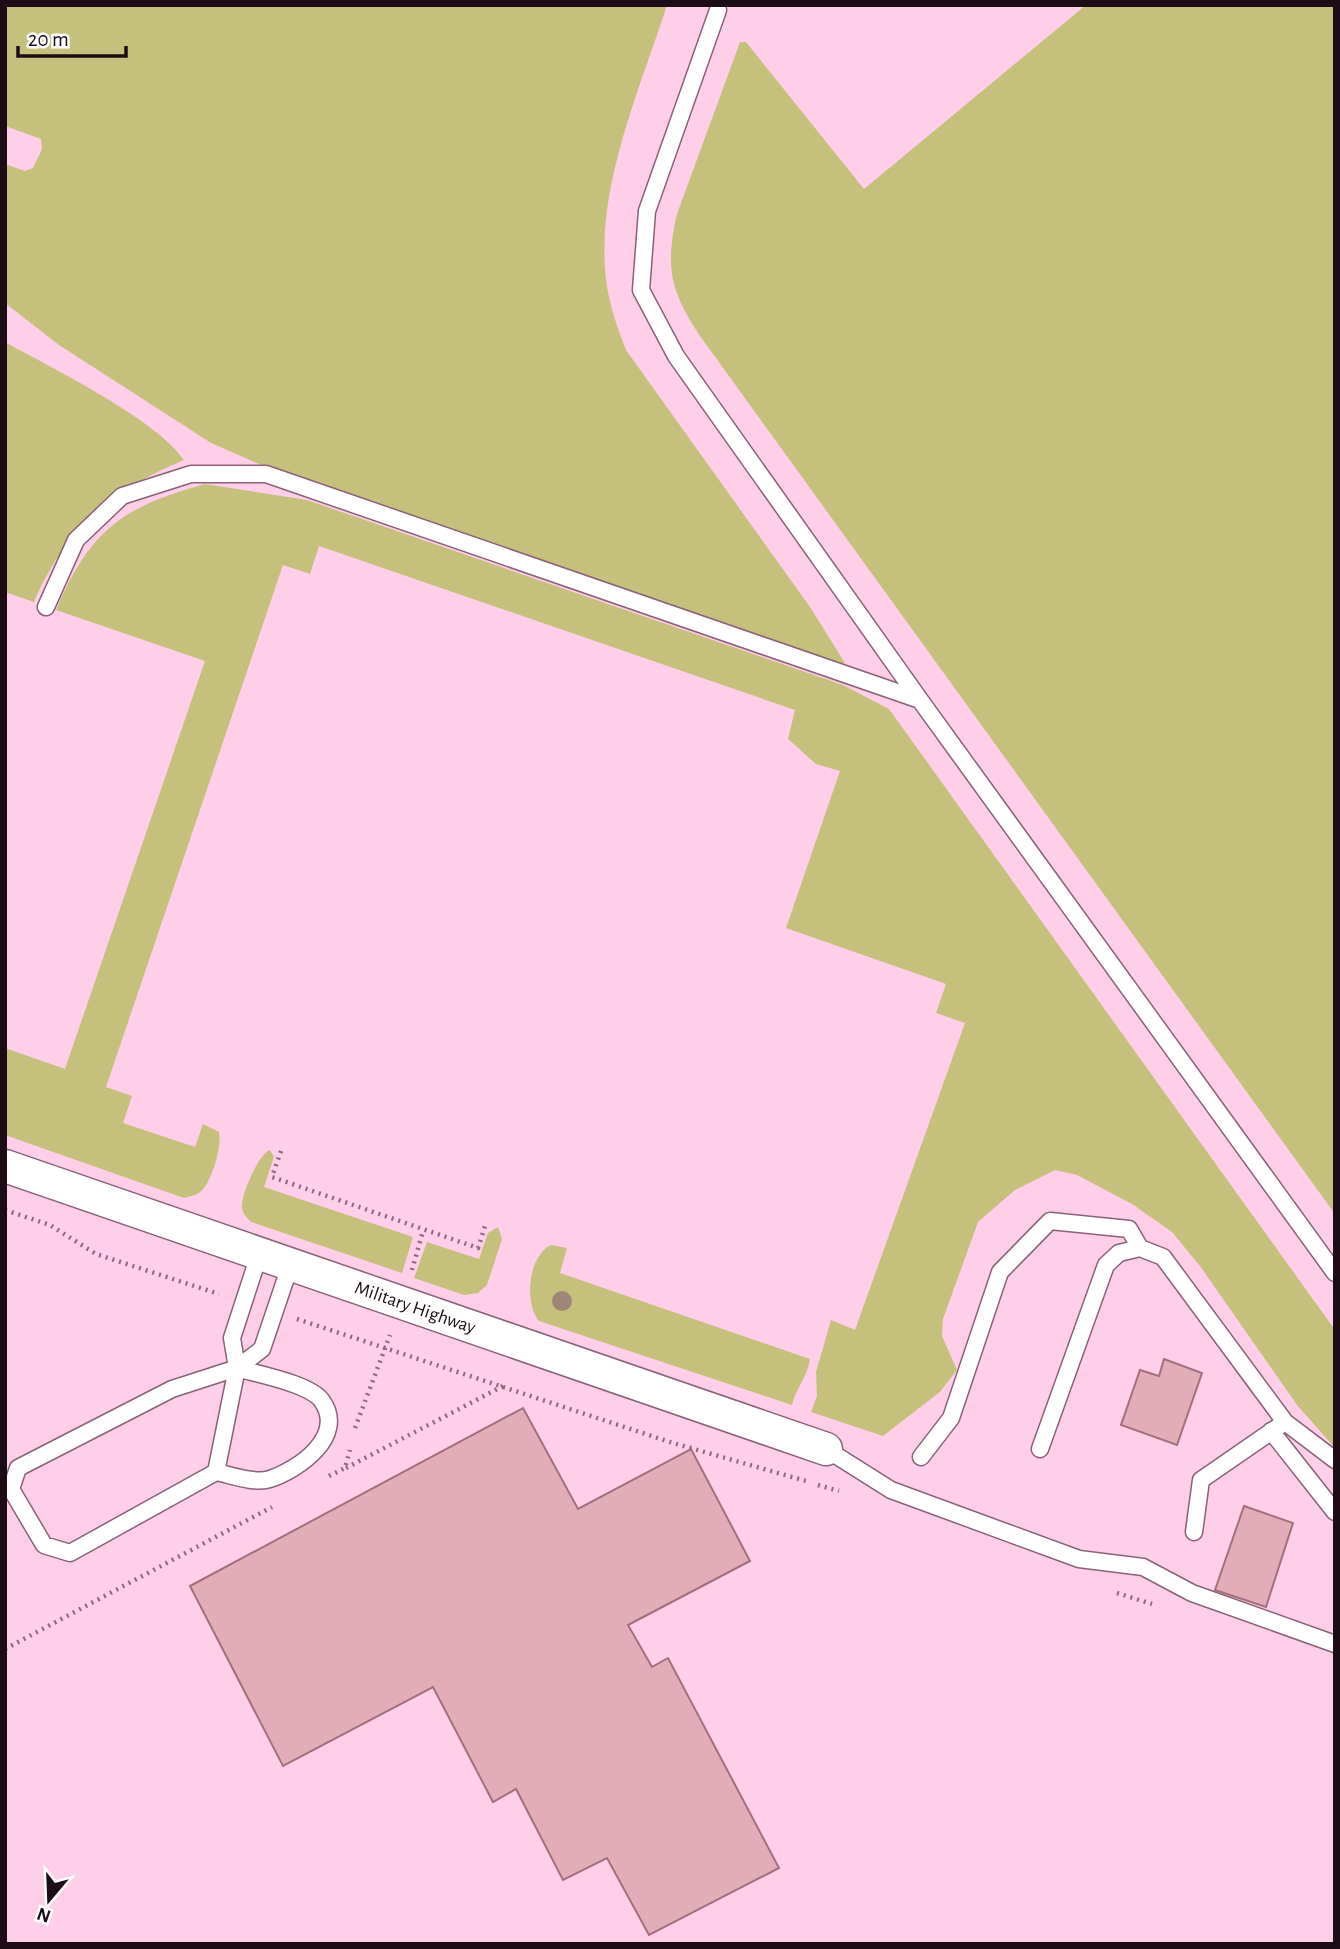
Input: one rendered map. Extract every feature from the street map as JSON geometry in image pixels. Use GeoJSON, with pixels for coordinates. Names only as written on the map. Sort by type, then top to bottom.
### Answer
{"type":"FeatureCollection","features":[{"type":"Feature","properties":{"kind":"street","name":"Military Highway"},"geometry":{"type":"LineString","coordinates":[[5,1166],[826,1449]]}},
{"type":"Feature","properties":{"kind":"lane"},"geometry":{"type":"LineString","coordinates":[[718,10],[647,211],[641,290],[676,356],[920,700],[1335,1273]]}},
{"type":"Feature","properties":{"kind":"lane"},"geometry":{"type":"LineString","coordinates":[[46,607],[76,540],[122,496],[191,474],[266,474],[920,700]]}},
{"type":"Feature","properties":{"kind":"lane"},"geometry":{"type":"LineString","coordinates":[[921,1457],[951,1418],[1000,1272],[1049,1221],[1129,1229],[1140,1248]]}},
{"type":"Feature","properties":{"kind":"lane"},"geometry":{"type":"LineString","coordinates":[[1040,1450],[1106,1265],[1119,1253],[1140,1248],[1163,1257],[1183,1280],[1335,1512]]}},
{"type":"Feature","properties":{"kind":"lane"},"geometry":{"type":"LineString","coordinates":[[216,1472],[237,1368],[232,1338],[260,1252]]}},
{"type":"Feature","properties":{"kind":"lane"},"geometry":{"type":"LineString","coordinates":[[237,1368],[308,1390],[323,1401],[328,1420],[325,1440],[310,1458],[268,1480],[216,1472],[70,1553],[44,1545],[11,1489],[19,1468],[172,1388],[237,1368],[262,1349],[291,1263]]}},
{"type":"Feature","properties":{"kind":"lane"},"geometry":{"type":"LineString","coordinates":[[1278,1427],[1335,1460]]}},
{"type":"Feature","properties":{"kind":"lane"},"geometry":{"type":"LineString","coordinates":[[1194,1532],[1201,1480],[1278,1427]]}},
{"type":"Feature","properties":{"kind":"lane"},"geometry":{"type":"LineString","coordinates":[[826,1449],[891,1490],[1079,1559],[1143,1567],[1192,1593],[1335,1644]]}},
{"type":"Feature","properties":{"kind":"path"},"geometry":{"type":"LineString","coordinates":[[281,1151],[272,1177],[478,1248],[486,1223]]}},
{"type":"Feature","properties":{"kind":"path"},"geometry":{"type":"LineString","coordinates":[[5,1210],[50,1225],[96,1254],[245,1302]]}},
{"type":"Feature","properties":{"kind":"path"},"geometry":{"type":"LineString","coordinates":[[275,1311],[673,1443],[843,1492]]}},
{"type":"Feature","properties":{"kind":"path"},"geometry":{"type":"LineString","coordinates":[[345,1468],[503,1386]]}},
{"type":"Feature","properties":{"kind":"path"},"geometry":{"type":"LineString","coordinates":[[1115,1592],[1153,1605]]}},
{"type":"Feature","properties":{"kind":"shaded area"},"geometry":{"type":"Polygon","coordinates":[[[5,5],[667,5],[633,105],[613,175],[604,245],[611,306],[626,350],[810,607],[845,663],[830,664],[664,603],[284,475],[211,443],[59,345],[5,303],[5,164],[25,171],[33,168],[42,149],[41,139],[5,126],[5,5]]]}},
{"type":"Feature","properties":{"kind":"shaded area"},"geometry":{"type":"Polygon","coordinates":[[[1086,5],[1335,5],[1335,1214],[700,336],[682,305],[673,278],[671,249],[677,214],[740,42],[746,42],[864,189],[1086,5]]]}},
{"type":"Feature","properties":{"kind":"shaded area"},"geometry":{"type":"Polygon","coordinates":[[[5,342],[102,395],[151,428],[184,460],[135,485],[94,515],[60,553],[34,602],[5,592],[5,342]]]}},
{"type":"Feature","properties":{"kind":"shaded area"},"geometry":{"type":"Polygon","coordinates":[[[205,484],[307,500],[843,685],[889,709],[1335,1330],[1335,1448],[1297,1405],[1200,1266],[1172,1232],[1132,1204],[1077,1175],[1055,1170],[1015,1190],[978,1222],[943,1319],[942,1336],[957,1370],[940,1392],[883,1436],[811,1412],[817,1396],[816,1372],[831,1320],[855,1330],[965,1023],[936,1013],[946,984],[786,928],[840,771],[816,764],[788,739],[795,710],[319,546],[310,574],[283,565],[106,1087],[132,1096],[123,1123],[195,1147],[203,1124],[219,1132],[218,1153],[207,1183],[200,1192],[184,1198],[5,1135],[5,1048],[65,1069],[205,661],[56,610],[82,560],[112,526],[151,502],[205,484]]]}},
{"type":"Feature","properties":{"kind":"shaded area"},"geometry":{"type":"Polygon","coordinates":[[[270,1150],[274,1157],[264,1187],[413,1237],[402,1273],[251,1222],[245,1216],[242,1202],[251,1176],[270,1150]]]}},
{"type":"Feature","properties":{"kind":"shaded area"},"geometry":{"type":"Polygon","coordinates":[[[498,1227],[502,1239],[487,1285],[478,1293],[464,1295],[414,1278],[427,1242],[479,1259],[488,1233],[498,1227]]]}},
{"type":"Feature","properties":{"kind":"shaded area"},"geometry":{"type":"Polygon","coordinates":[[[551,1245],[567,1248],[560,1273],[810,1359],[792,1405],[539,1321],[531,1303],[531,1280],[537,1259],[551,1245]]]}},
{"type":"Feature","properties":{"kind":"building"},"geometry":{"type":"Polygon","coordinates":[[[1164,1359],[1202,1373],[1177,1445],[1121,1425],[1140,1370],[1159,1376],[1164,1359]]]}},
{"type":"Feature","properties":{"kind":"building"},"geometry":{"type":"Polygon","coordinates":[[[523,1408],[578,1509],[691,1449],[750,1561],[628,1625],[652,1667],[668,1658],[779,1868],[649,1935],[607,1858],[563,1880],[516,1789],[493,1802],[433,1687],[283,1766],[190,1586],[523,1408]]]}},
{"type":"Feature","properties":{"kind":"building"},"geometry":{"type":"Polygon","coordinates":[[[1244,1506],[1293,1523],[1266,1607],[1215,1590],[1244,1506]]]}}]}
